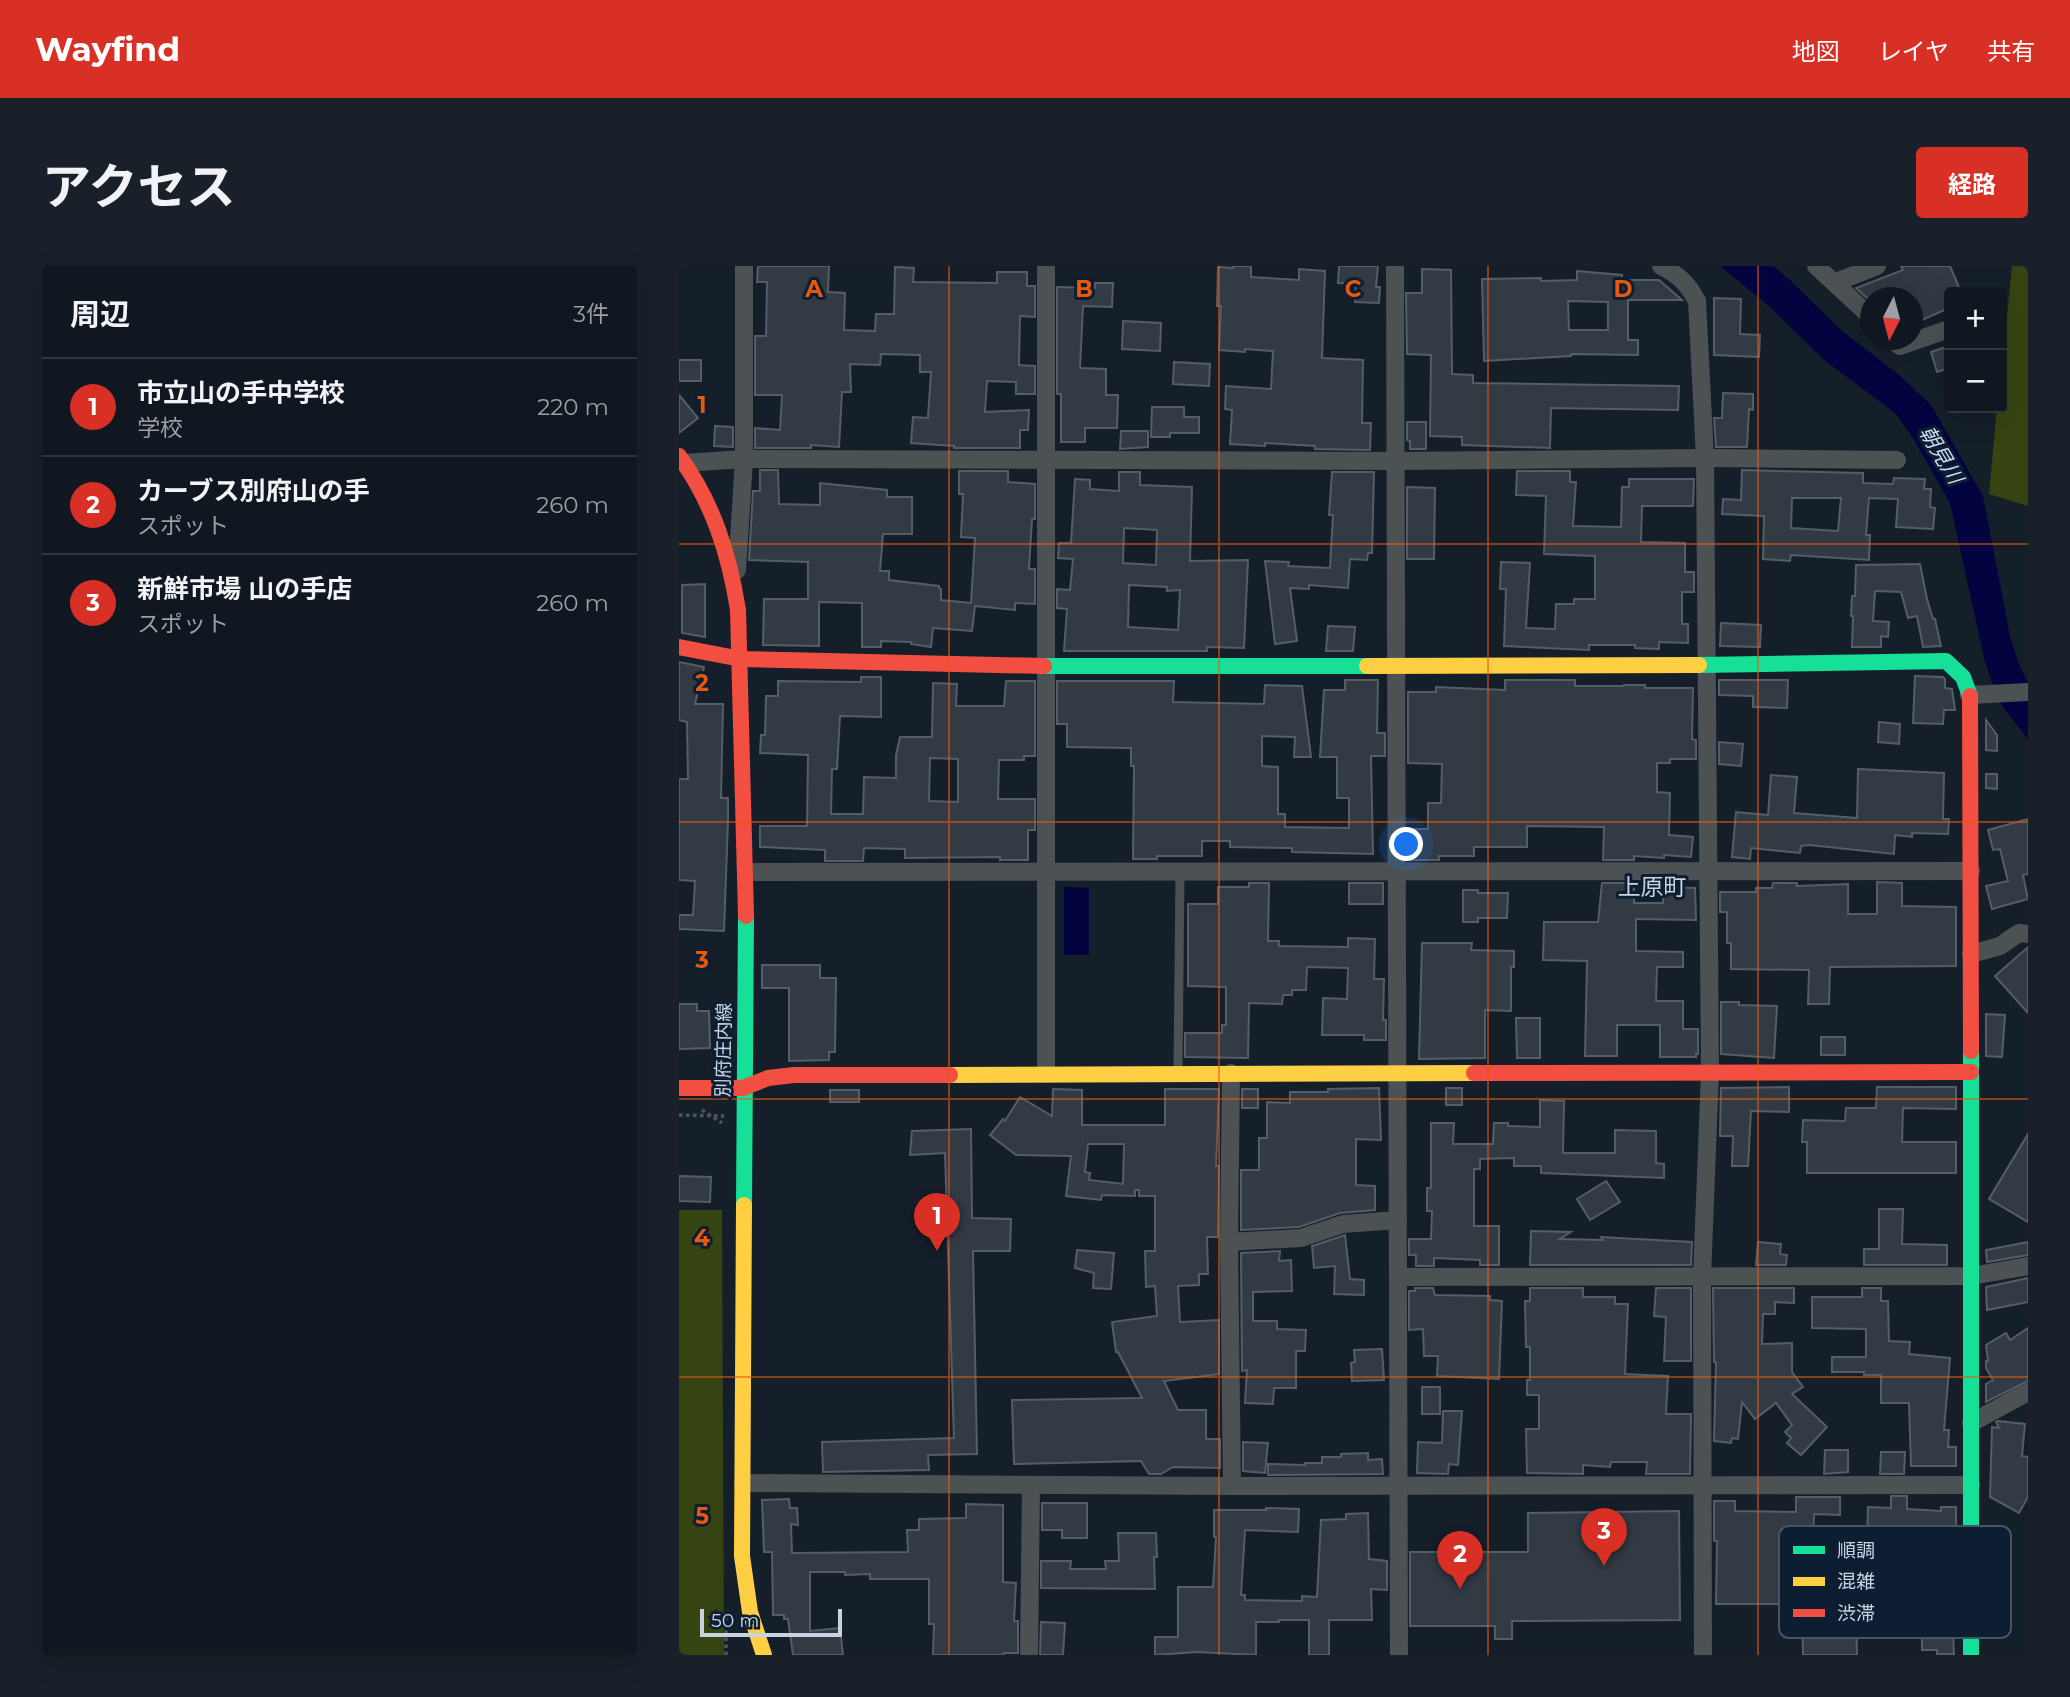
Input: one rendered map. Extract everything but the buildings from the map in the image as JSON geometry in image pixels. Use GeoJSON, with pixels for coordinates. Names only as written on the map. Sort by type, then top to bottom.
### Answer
{"type":"FeatureCollection","features":[{"type":"Feature","properties":{"kind":"street"},"geometry":{"type":"LineString","coordinates":[[736,592],[744,459],[744,266]]}},
{"type":"Feature","properties":{"kind":"street"},"geometry":{"type":"LineString","coordinates":[[1046,266],[1046,1074]]}},
{"type":"Feature","properties":{"kind":"street"},"geometry":{"type":"LineString","coordinates":[[1395,266],[1399,1655]]}},
{"type":"Feature","properties":{"kind":"street"},"geometry":{"type":"LineString","coordinates":[[1661,266],[1688,285],[1696,301],[1705,458],[1710,1072],[1702,1277],[1703,1655]]}},
{"type":"Feature","properties":{"kind":"street"},"geometry":{"type":"LineString","coordinates":[[1688,285],[1694,266]]}},
{"type":"Feature","properties":{"kind":"street"},"geometry":{"type":"LineString","coordinates":[[1816,266],[1860,306]]}},
{"type":"Feature","properties":{"kind":"street"},"geometry":{"type":"LineString","coordinates":[[1836,282],[1877,266]]}},
{"type":"Feature","properties":{"kind":"street"},"geometry":{"type":"LineString","coordinates":[[1923,338],[1944,331]]}},
{"type":"Feature","properties":{"kind":"street"},"geometry":{"type":"LineString","coordinates":[[682,460],[1897,460]]}},
{"type":"Feature","properties":{"kind":"street","name":"別府庄内線"},"geometry":{"type":"LineString","coordinates":[[682,460],[706,496],[721,530],[736,592],[741,659],[746,913],[742,1556],[750,1612],[764,1655]]}},
{"type":"Feature","properties":{"kind":"street"},"geometry":{"type":"LineString","coordinates":[[679,647],[741,659],[1046,666],[1707,665],[1946,661],[1959,670],[1969,687],[1971,1526]]}},
{"type":"Feature","properties":{"kind":"street"},"geometry":{"type":"LineString","coordinates":[[1969,695],[2028,692]]}},
{"type":"Feature","properties":{"kind":"street"},"geometry":{"type":"LineString","coordinates":[[755,872],[1971,871]]}},
{"type":"Feature","properties":{"kind":"street"},"geometry":{"type":"LineString","coordinates":[[1971,954],[2000,946],[2018,933],[2028,934]]}},
{"type":"Feature","properties":{"kind":"street"},"geometry":{"type":"LineString","coordinates":[[679,1088],[743,1088],[768,1077],[794,1075],[1971,1072]]}},
{"type":"Feature","properties":{"kind":"street"},"geometry":{"type":"LineString","coordinates":[[1231,1073],[1232,1486]]}},
{"type":"Feature","properties":{"kind":"street"},"geometry":{"type":"LineString","coordinates":[[1230,1242],[1301,1238],[1343,1224],[1398,1220]]}},
{"type":"Feature","properties":{"kind":"street"},"geometry":{"type":"LineString","coordinates":[[1398,1277],[1971,1276],[2028,1266]]}},
{"type":"Feature","properties":{"kind":"street"},"geometry":{"type":"LineString","coordinates":[[1971,1423],[2028,1392]]}},
{"type":"Feature","properties":{"kind":"street"},"geometry":{"type":"LineString","coordinates":[[743,1483],[1232,1486],[1971,1485]]}},
{"type":"Feature","properties":{"kind":"street"},"geometry":{"type":"LineString","coordinates":[[1029,1655],[1031,1485]]}},
{"type":"Feature","properties":{"kind":"street"},"geometry":{"type":"LineString","coordinates":[[750,1612],[750,1655]]}},
{"type":"Feature","properties":{"kind":"lane"},"geometry":{"type":"LineString","coordinates":[[1178,1073],[1180,872]]}},
{"type":"Feature","properties":{"kind":"green space"},"geometry":{"type":"Polygon","coordinates":[[[2012,266],[2028,266],[2028,506],[1989,494],[1997,413],[2007,413],[2007,316],[2012,266]]]}},
{"type":"Feature","properties":{"kind":"green space"},"geometry":{"type":"Polygon","coordinates":[[[679,1210],[722,1210],[724,1655],[679,1655],[679,1210]]]}},
{"type":"Feature","properties":{"kind":"water","name":"朝見川"},"geometry":{"type":"Polygon","coordinates":[[[1720,266],[1773,266],[1860,345],[1860,350],[1867,350],[1898,374],[1931,405],[1983,496],[2010,636],[2028,683],[2028,739],[2002,706],[1995,692],[1985,662],[1950,503],[1913,438],[1895,413],[1824,360],[1769,306],[1720,266]]]}},
{"type":"Feature","properties":{"kind":"water"},"geometry":{"type":"Polygon","coordinates":[[[1064,887],[1089,888],[1089,955],[1064,955],[1064,887]]]}},
{"type":"Feature","properties":{"kind":"traffic: fast"},"geometry":{"type":"LineString","coordinates":[[1699,665],[1946,661],[1963,677],[1970,696]]}},
{"type":"Feature","properties":{"kind":"traffic: fast"},"geometry":{"type":"LineString","coordinates":[[1044,666],[1367,666]]}},
{"type":"Feature","properties":{"kind":"traffic: fast"},"geometry":{"type":"LineString","coordinates":[[744,1205],[746,916]]}},
{"type":"Feature","properties":{"kind":"traffic: fast"},"geometry":{"type":"LineString","coordinates":[[1971,1051],[1971,1526]]}},
{"type":"Feature","properties":{"kind":"traffic: fast"},"geometry":{"type":"LineString","coordinates":[[1971,1638],[1971,1655]]}},
{"type":"Feature","properties":{"kind":"traffic: slow"},"geometry":{"type":"LineString","coordinates":[[1367,666],[1699,665]]}},
{"type":"Feature","properties":{"kind":"traffic: slow"},"geometry":{"type":"LineString","coordinates":[[950,1075],[1474,1073]]}},
{"type":"Feature","properties":{"kind":"traffic: slow"},"geometry":{"type":"LineString","coordinates":[[744,1205],[742,1556],[750,1612],[764,1655]]}},
{"type":"Feature","properties":{"kind":"traffic: jam"},"geometry":{"type":"LineString","coordinates":[[679,456],[701,492],[718,529],[730,568],[738,610],[746,916]]}},
{"type":"Feature","properties":{"kind":"traffic: jam"},"geometry":{"type":"LineString","coordinates":[[679,647],[741,659],[1044,666]]}},
{"type":"Feature","properties":{"kind":"traffic: jam"},"geometry":{"type":"LineString","coordinates":[[1970,696],[1971,1051]]}},
{"type":"Feature","properties":{"kind":"traffic: jam"},"geometry":{"type":"LineString","coordinates":[[1474,1073],[1971,1072]]}},
{"type":"Feature","properties":{"kind":"traffic: jam"},"geometry":{"type":"LineString","coordinates":[[679,1088],[743,1088],[768,1078],[794,1075],[950,1075]]}},
{"type":"Feature","properties":{"kind":"place","name":"市立山の手中学校"},"geometry":{"type":"Point","coordinates":[937,1251]}},
{"type":"Feature","properties":{"kind":"place","name":"新鮮市場 山の手店"},"geometry":{"type":"Point","coordinates":[1604,1566]}},
{"type":"Feature","properties":{"kind":"place","name":"カーブス別府山の手"},"geometry":{"type":"Point","coordinates":[1460,1589]}},
{"type":"Feature","properties":{"kind":"district","name":"上原町"},"geometry":{"type":"Point","coordinates":[1652,887]}}]}
